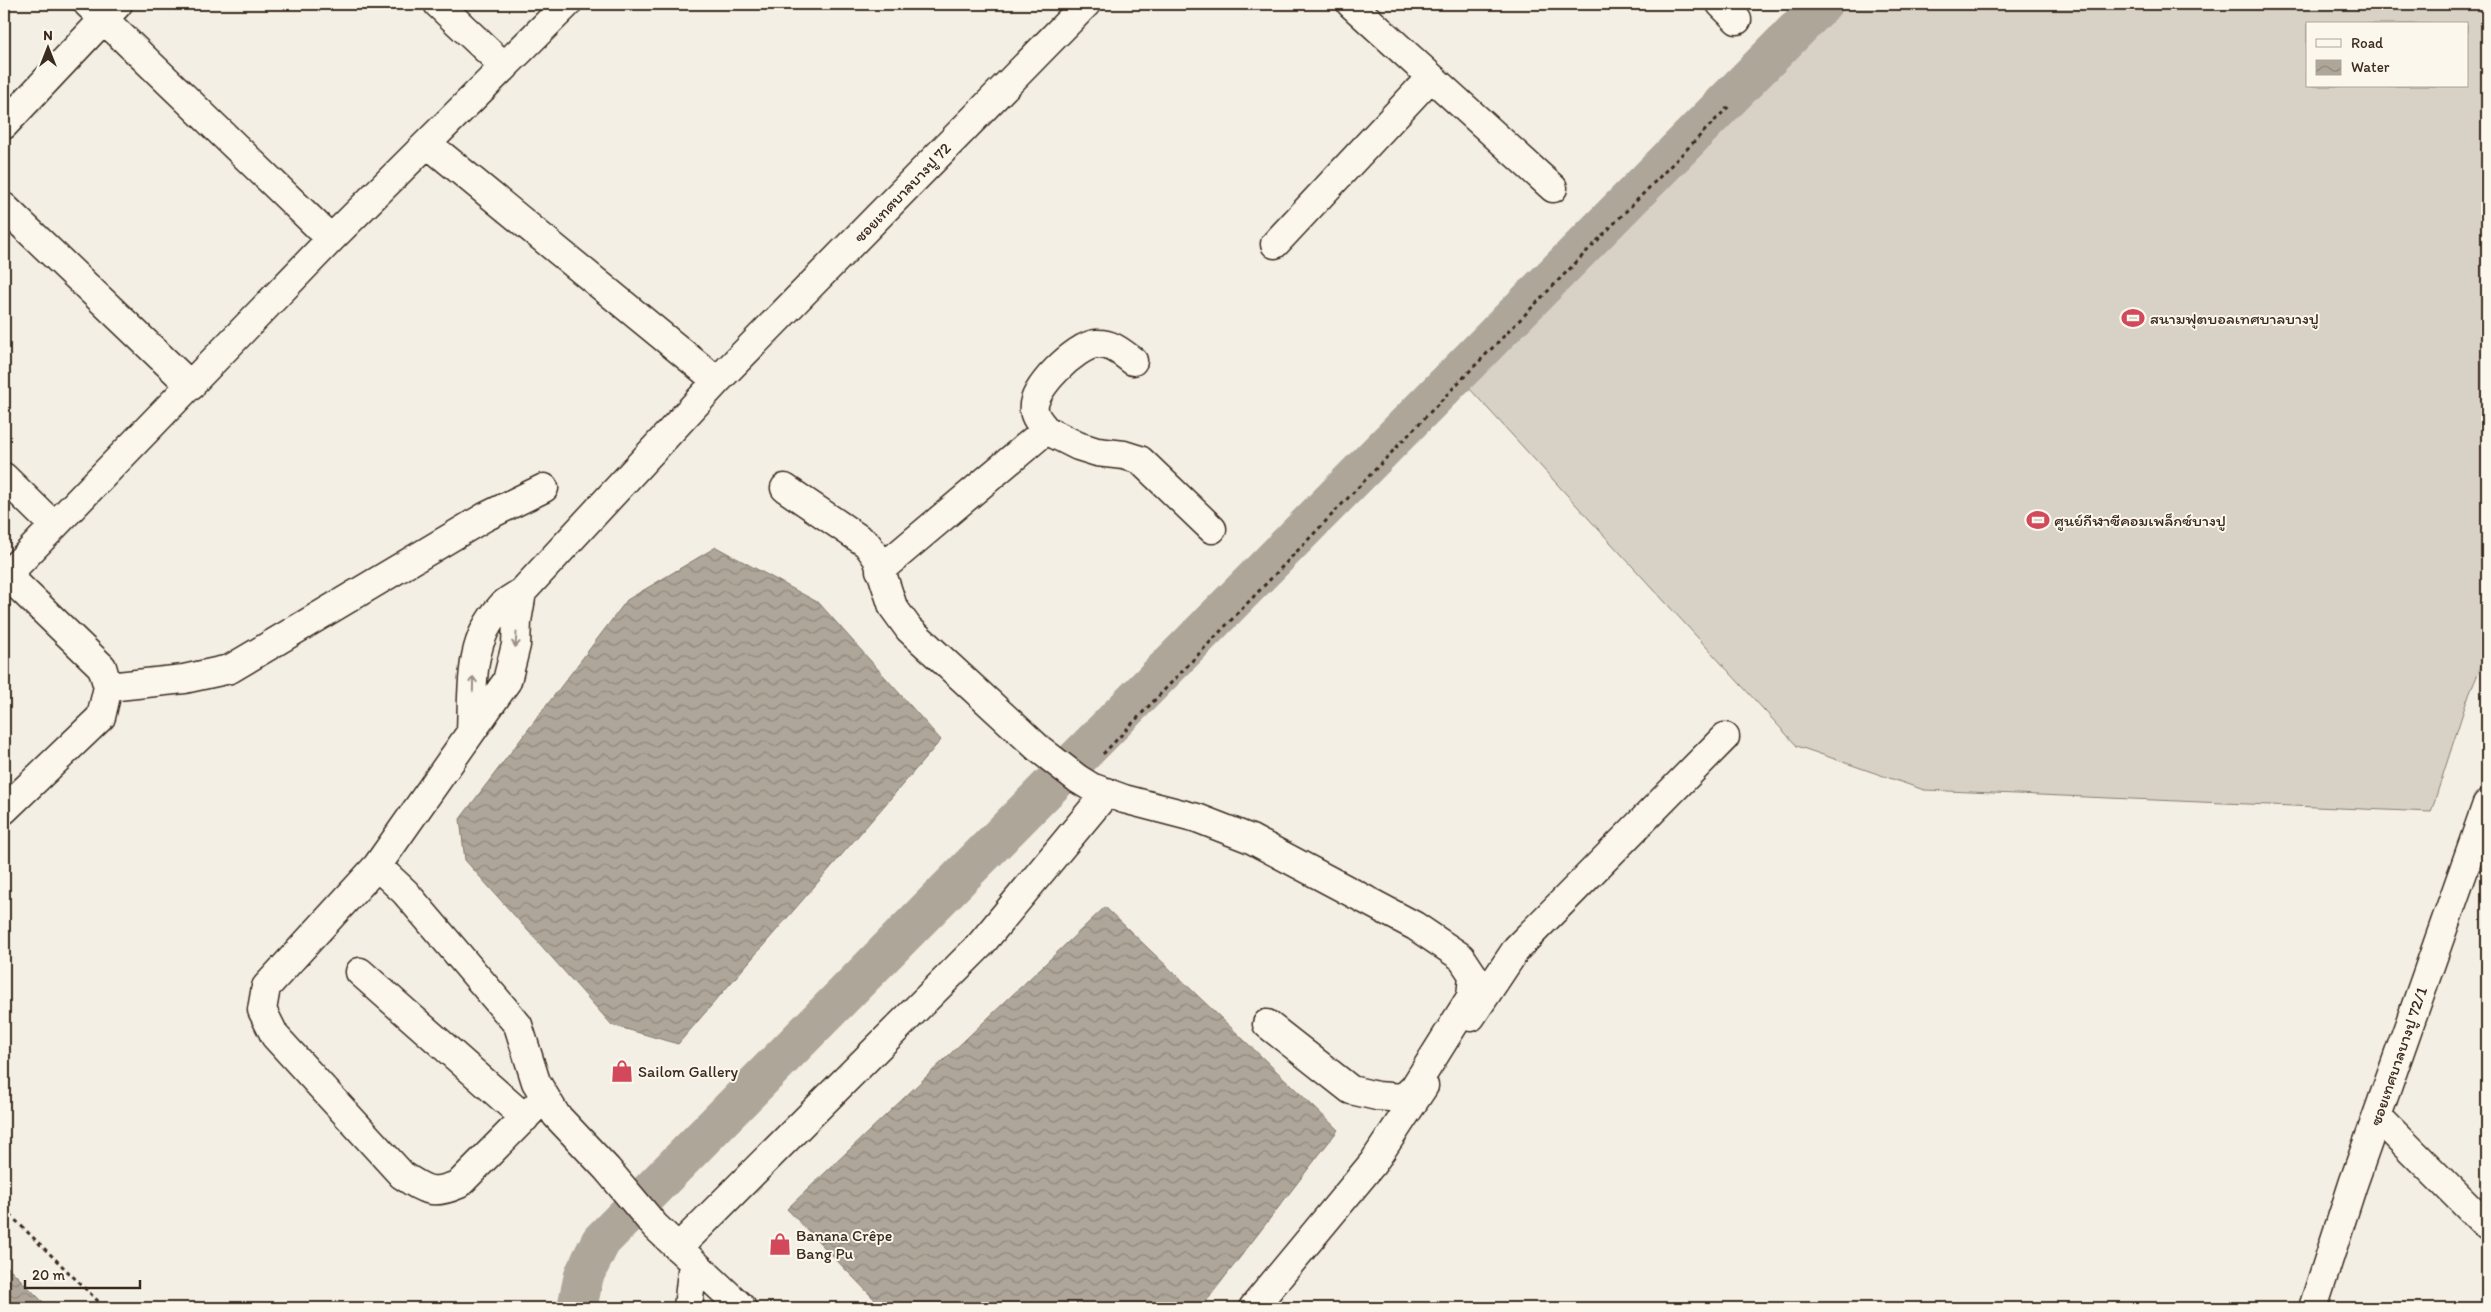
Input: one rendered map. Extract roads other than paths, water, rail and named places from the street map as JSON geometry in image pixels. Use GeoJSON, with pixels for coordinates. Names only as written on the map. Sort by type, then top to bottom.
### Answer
{"type":"FeatureCollection","features":[{"type":"Feature","properties":{"kind":"street"},"geometry":{"type":"LineString","coordinates":[[438,4],[505,68]]}},
{"type":"Feature","properties":{"kind":"street"},"geometry":{"type":"LineString","coordinates":[[4,810],[100,716],[108,687],[102,667],[5,576],[191,386],[331,239],[505,68],[567,4]]}},
{"type":"Feature","properties":{"kind":"street","name":"ซอยเทศบาลบางปู 72"},"geometry":{"type":"LineString","coordinates":[[471,732],[473,667],[480,638],[500,607],[522,592],[718,381],[1086,4]]}},
{"type":"Feature","properties":{"kind":"street"},"geometry":{"type":"LineString","coordinates":[[1351,4],[1553,188]]}},
{"type":"Feature","properties":{"kind":"street"},"geometry":{"type":"LineString","coordinates":[[4,125],[103,9],[331,239]]}},
{"type":"Feature","properties":{"kind":"street"},"geometry":{"type":"LineString","coordinates":[[1275,244],[1432,77]]}},
{"type":"Feature","properties":{"kind":"street"},"geometry":{"type":"LineString","coordinates":[[428,144],[718,381]]}},
{"type":"Feature","properties":{"kind":"street"},"geometry":{"type":"LineString","coordinates":[[4,207],[191,386]]}},
{"type":"Feature","properties":{"kind":"street"},"geometry":{"type":"LineString","coordinates":[[1133,361],[1114,346],[1096,344],[1081,348],[1050,378],[1035,396],[1033,410],[1046,430],[1078,446],[1097,452],[1124,455],[1140,460],[1212,529]]}},
{"type":"Feature","properties":{"kind":"street"},"geometry":{"type":"LineString","coordinates":[[880,570],[1046,430]]}},
{"type":"Feature","properties":{"kind":"street"},"geometry":{"type":"LineString","coordinates":[[4,477],[54,526]]}},
{"type":"Feature","properties":{"kind":"street"},"geometry":{"type":"LineString","coordinates":[[108,687],[184,679],[230,670],[485,517],[544,488]]}},
{"type":"Feature","properties":{"kind":"street"},"geometry":{"type":"LineString","coordinates":[[785,488],[867,544],[877,558],[893,607],[909,629],[1038,748],[1078,780],[1107,792],[1197,818],[1251,839],[1415,926],[1461,957],[1472,975],[1471,997],[1414,1088],[1403,1098],[1377,1096],[1351,1090],[1267,1024]]}},
{"type":"Feature","properties":{"kind":"street"},"geometry":{"type":"LineString","coordinates":[[522,592],[517,620],[516,645],[507,681],[377,866],[266,987],[262,1010],[275,1036],[402,1175],[423,1190],[441,1192],[459,1184],[545,1097]]}},
{"type":"Feature","properties":{"kind":"street"},"geometry":{"type":"LineString","coordinates":[[1253,1308],[1373,1163],[1517,948],[1725,737]]}},
{"type":"Feature","properties":{"kind":"street"},"geometry":{"type":"LineString","coordinates":[[688,1308],[686,1255],[981,944],[1107,792]]}},
{"type":"Feature","properties":{"kind":"street","name":"ซอยเทศบาลบางปู 72/1"},"geometry":{"type":"LineString","coordinates":[[2313,1308],[2377,1116],[2487,804]]}},
{"type":"Feature","properties":{"kind":"street"},"geometry":{"type":"LineString","coordinates":[[377,866],[405,892],[518,1026],[536,1082],[556,1115],[607,1169],[655,1226],[742,1308]]}},
{"type":"Feature","properties":{"kind":"street"},"geometry":{"type":"LineString","coordinates":[[360,972],[525,1118]]}},
{"type":"Feature","properties":{"kind":"street"},"geometry":{"type":"LineString","coordinates":[[2377,1116],[2487,1226]]}},
{"type":"Feature","properties":{"kind":"water"},"geometry":{"type":"Polygon","coordinates":[[[716,547],[819,603],[941,740],[678,1044],[612,1025],[465,860],[460,819],[627,600],[716,547]]]}},
{"type":"Feature","properties":{"kind":"water"},"geometry":{"type":"Polygon","coordinates":[[[1105,907],[1338,1130],[1201,1308],[883,1308],[787,1209],[1105,907]]]}},
{"type":"Feature","properties":{"kind":"water"},"geometry":{"type":"Polygon","coordinates":[[[4,1263],[49,1308],[4,1308],[4,1263]]]}},
{"type":"Feature","properties":{"kind":"waterway"},"geometry":{"type":"LineString","coordinates":[[577,1308],[584,1275],[601,1241],[1822,4]]}},
{"type":"Feature","properties":{"kind":"place","name":"สนามฟุตบอลเทศบาลบางปู"},"geometry":{"type":"Point","coordinates":[2133,318]}},
{"type":"Feature","properties":{"kind":"place","name":"ศูนย์กีฬาซีคอมเพล็กซ์บางปู"},"geometry":{"type":"Point","coordinates":[2038,520]}},
{"type":"Feature","properties":{"kind":"place","name":"Sailom Gallery"},"geometry":{"type":"Point","coordinates":[622,1071]}},
{"type":"Feature","properties":{"kind":"place","name":"Banana Crêpe Bang Pu"},"geometry":{"type":"Point","coordinates":[780,1244]}}]}
